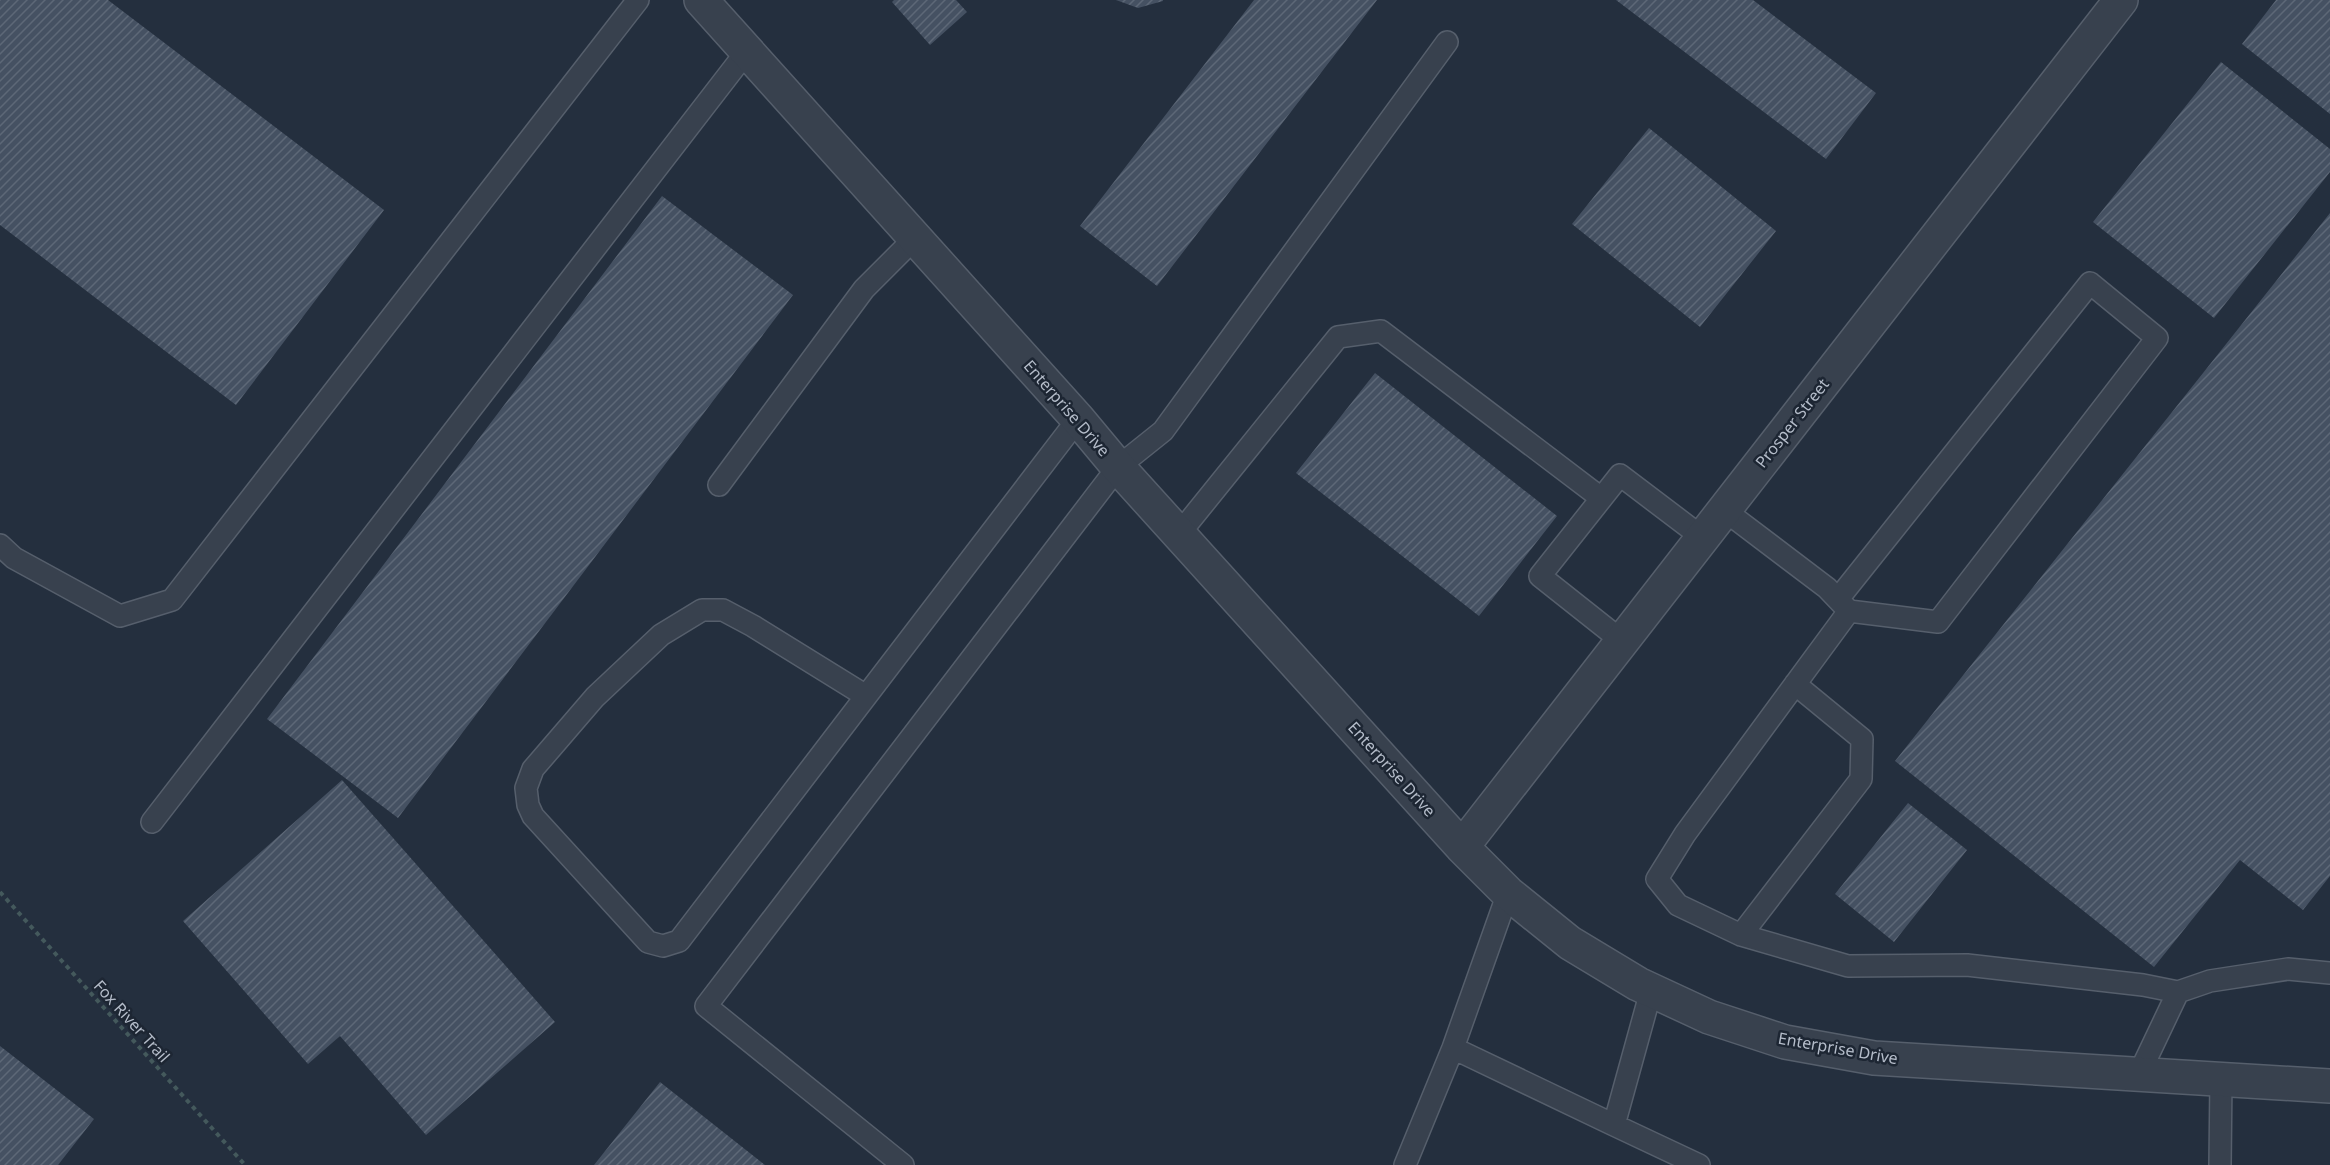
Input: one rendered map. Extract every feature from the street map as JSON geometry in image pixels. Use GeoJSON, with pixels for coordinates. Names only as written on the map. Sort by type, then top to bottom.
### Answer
{"type":"FeatureCollection","features":[{"type":"Feature","properties":{"kind":"street","name":"Enterprise Drive"},"geometry":{"type":"LineString","coordinates":[[701,0],[1078,419],[1118,467],[1462,847],[1508,893],[1570,943],[1651,991],[1709,1017],[1785,1041],[1874,1058],[2330,1086]]}},
{"type":"Feature","properties":{"kind":"street","name":"Prosper Street"},"geometry":{"type":"LineString","coordinates":[[1462,847],[2121,0]]}},
{"type":"Feature","properties":{"kind":"lane"},"geometry":{"type":"LineString","coordinates":[[0,545],[14,558],[120,616],[172,600],[638,0]]}},
{"type":"Feature","properties":{"kind":"lane"},"geometry":{"type":"LineString","coordinates":[[903,1165],[706,1006],[1118,467],[1163,431],[1447,42]]}},
{"type":"Feature","properties":{"kind":"lane"},"geometry":{"type":"LineString","coordinates":[[152,822],[747,51]]}},
{"type":"Feature","properties":{"kind":"lane"},"geometry":{"type":"LineString","coordinates":[[719,485],[864,289],[915,238]]}},
{"type":"Feature","properties":{"kind":"lane"},"geometry":{"type":"LineString","coordinates":[[1724,510],[1827,588],[1843,605],[1938,622],[2157,338],[2090,283],[1843,605],[1795,684],[1685,834],[1657,879],[1678,905],[1741,935],[1848,966],[1967,965],[2143,985],[2178,992],[2210,981],[2288,969],[2330,973]]}},
{"type":"Feature","properties":{"kind":"lane"},"geometry":{"type":"LineString","coordinates":[[1179,534],[1338,336],[1381,331],[1601,498]]}},
{"type":"Feature","properties":{"kind":"lane"},"geometry":{"type":"LineString","coordinates":[[866,696],[733,615],[723,610],[702,610],[661,635],[595,697],[533,769],[526,788],[528,804],[533,816],[648,942],[663,946],[679,941],[1078,419]]}},
{"type":"Feature","properties":{"kind":"lane"},"geometry":{"type":"LineString","coordinates":[[1622,641],[1540,576],[1620,475],[1702,538]]}},
{"type":"Feature","properties":{"kind":"lane"},"geometry":{"type":"LineString","coordinates":[[1741,935],[1860,779],[1862,739],[1795,684]]}},
{"type":"Feature","properties":{"kind":"lane"},"geometry":{"type":"LineString","coordinates":[[1405,1165],[1453,1048],[1508,893]]}},
{"type":"Feature","properties":{"kind":"lane"},"geometry":{"type":"LineString","coordinates":[[1614,1125],[1651,991]]}},
{"type":"Feature","properties":{"kind":"lane"},"geometry":{"type":"LineString","coordinates":[[2139,1074],[2178,992]]}},
{"type":"Feature","properties":{"kind":"lane"},"geometry":{"type":"LineString","coordinates":[[1453,1048],[1699,1165]]}},
{"type":"Feature","properties":{"kind":"lane"},"geometry":{"type":"LineString","coordinates":[[2220,1165],[2221,1079]]}},
{"type":"Feature","properties":{"kind":"path","name":"Fox River Trail"},"geometry":{"type":"LineString","coordinates":[[0,892],[245,1165]]}},
{"type":"Feature","properties":{"kind":"building"},"geometry":{"type":"Polygon","coordinates":[[[0,0],[108,0],[384,210],[236,405],[0,225],[0,0]]]}},
{"type":"Feature","properties":{"kind":"building"},"geometry":{"type":"Polygon","coordinates":[[[894,0],[956,0],[967,12],[930,45],[892,2],[894,0]]]}},
{"type":"Feature","properties":{"kind":"building"},"geometry":{"type":"Polygon","coordinates":[[[1116,0],[1163,0],[1163,1],[1138,8],[1116,0]]]}},
{"type":"Feature","properties":{"kind":"building"},"geometry":{"type":"Polygon","coordinates":[[[1254,0],[1377,0],[1157,286],[1080,226],[1254,0]]]}},
{"type":"Feature","properties":{"kind":"building"},"geometry":{"type":"Polygon","coordinates":[[[1616,0],[1753,0],[1876,93],[1826,159],[1616,0]]]}},
{"type":"Feature","properties":{"kind":"building"},"geometry":{"type":"Polygon","coordinates":[[[2276,0],[2330,0],[2330,114],[2242,44],[2276,0]]]}},
{"type":"Feature","properties":{"kind":"building"},"geometry":{"type":"Polygon","coordinates":[[[2221,62],[2330,149],[2330,172],[2214,318],[2093,222],[2221,62]]]}},
{"type":"Feature","properties":{"kind":"building"},"geometry":{"type":"Polygon","coordinates":[[[1649,128],[1776,231],[1700,327],[1572,224],[1649,128]]]}},
{"type":"Feature","properties":{"kind":"building"},"geometry":{"type":"Polygon","coordinates":[[[662,196],[793,295],[398,818],[267,719],[662,196]]]}},
{"type":"Feature","properties":{"kind":"building"},"geometry":{"type":"Polygon","coordinates":[[[2330,213],[2330,876],[2303,910],[2240,860],[2154,967],[1895,761],[2330,213]]]}},
{"type":"Feature","properties":{"kind":"building"},"geometry":{"type":"Polygon","coordinates":[[[1375,373],[1557,516],[1479,616],[1296,473],[1375,373]]]}},
{"type":"Feature","properties":{"kind":"building"},"geometry":{"type":"Polygon","coordinates":[[[342,780],[555,1022],[426,1135],[340,1036],[308,1064],[183,921],[342,780]]]}},
{"type":"Feature","properties":{"kind":"building"},"geometry":{"type":"Polygon","coordinates":[[[1908,803],[1967,850],[1894,942],[1835,894],[1908,803]]]}},
{"type":"Feature","properties":{"kind":"building"},"geometry":{"type":"Polygon","coordinates":[[[0,1046],[94,1119],[58,1165],[0,1165],[0,1046]]]}},
{"type":"Feature","properties":{"kind":"building"},"geometry":{"type":"Polygon","coordinates":[[[660,1082],[765,1165],[594,1165],[660,1082]]]}}]}
